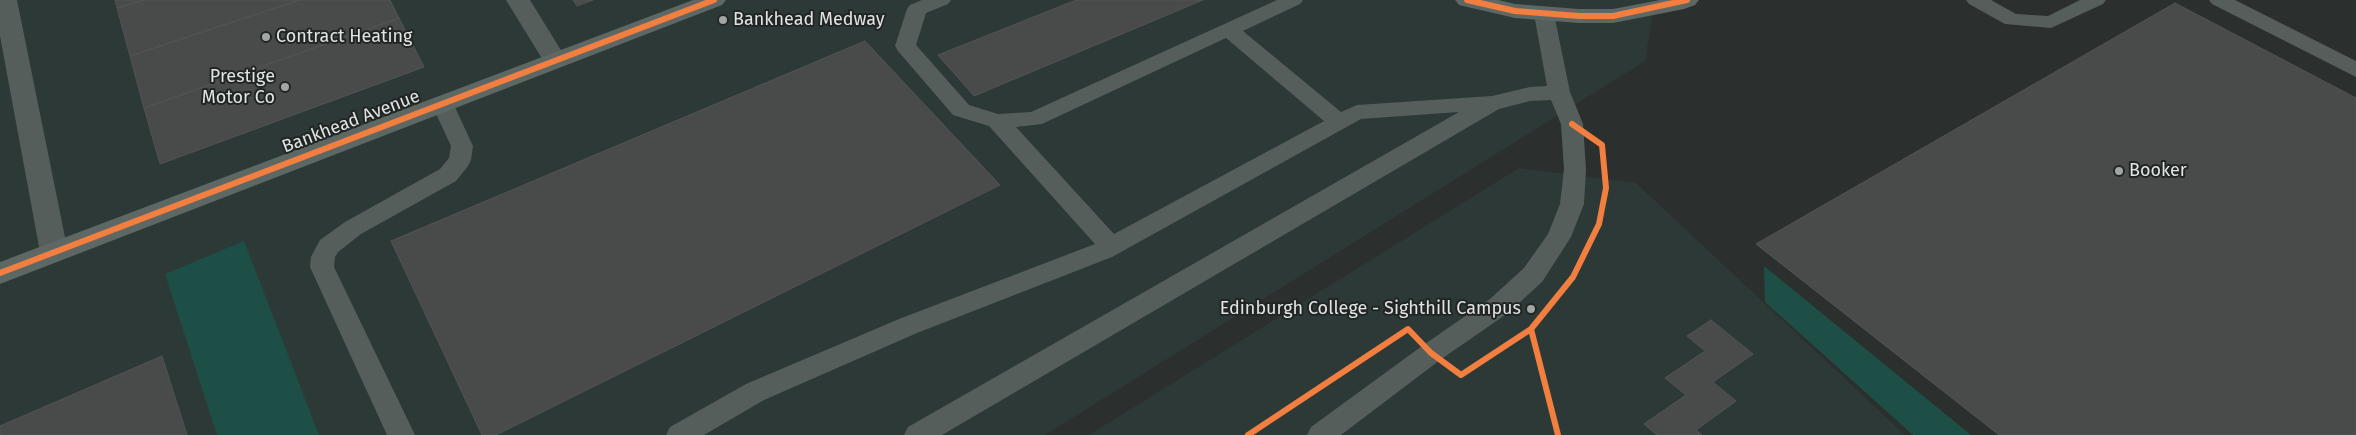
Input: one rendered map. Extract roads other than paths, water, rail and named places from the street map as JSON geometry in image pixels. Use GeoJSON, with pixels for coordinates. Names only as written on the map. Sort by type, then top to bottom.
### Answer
{"type":"FeatureCollection","features":[{"type":"Feature","properties":{"kind":"street"},"geometry":{"type":"LineString","coordinates":[[5,0],[54,252]]}},
{"type":"Feature","properties":{"kind":"street"},"geometry":{"type":"LineString","coordinates":[[518,0],[555,60]]}},
{"type":"Feature","properties":{"kind":"street","name":"Bankhead Avenue"},"geometry":{"type":"LineString","coordinates":[[0,273],[714,0]]}},
{"type":"Feature","properties":{"kind":"street"},"geometry":{"type":"LineString","coordinates":[[1467,0],[1515,11],[1544,14],[1613,16],[1676,4],[1687,0]]}},
{"type":"Feature","properties":{"kind":"lane"},"geometry":{"type":"LineString","coordinates":[[941,0],[912,5],[905,46],[961,110],[998,121],[1034,119],[1293,0]]}},
{"type":"Feature","properties":{"kind":"lane"},"geometry":{"type":"LineString","coordinates":[[1976,0],[2012,20],[2051,22],[2096,0]]}},
{"type":"Feature","properties":{"kind":"lane"},"geometry":{"type":"LineString","coordinates":[[2219,0],[2356,70]]}},
{"type":"Feature","properties":{"kind":"lane"},"geometry":{"type":"LineString","coordinates":[[1321,435],[1431,353],[1499,306],[1533,275],[1560,238],[1572,204],[1575,169],[1572,124],[1560,92],[1544,14]]}},
{"type":"Feature","properties":{"kind":"lane"},"geometry":{"type":"LineString","coordinates":[[1229,30],[1339,122]]}},
{"type":"Feature","properties":{"kind":"lane"},"geometry":{"type":"LineString","coordinates":[[680,435],[755,392],[908,326],[1111,246],[1357,112],[1492,103],[1530,94],[1560,92]]}},
{"type":"Feature","properties":{"kind":"lane"},"geometry":{"type":"LineString","coordinates":[[402,435],[322,268],[329,246],[353,228],[448,175],[460,160],[462,146],[442,103]]}},
{"type":"Feature","properties":{"kind":"lane"},"geometry":{"type":"LineString","coordinates":[[918,435],[1492,103]]}},
{"type":"Feature","properties":{"kind":"lane"},"geometry":{"type":"LineString","coordinates":[[998,121],[1111,246]]}},
{"type":"Feature","properties":{"kind":"place","name":"Bankhead Medway"},"geometry":{"type":"Point","coordinates":[723,20]}},
{"type":"Feature","properties":{"kind":"place","name":"Contract Heating"},"geometry":{"type":"Point","coordinates":[266,37]}},
{"type":"Feature","properties":{"kind":"place","name":"Prestige Motor Co"},"geometry":{"type":"Point","coordinates":[285,87]}},
{"type":"Feature","properties":{"kind":"place","name":"Booker"},"geometry":{"type":"Point","coordinates":[2119,171]}},
{"type":"Feature","properties":{"kind":"place","name":"Edinburgh College - Sighthill Campus"},"geometry":{"type":"Point","coordinates":[1531,309]}}]}
